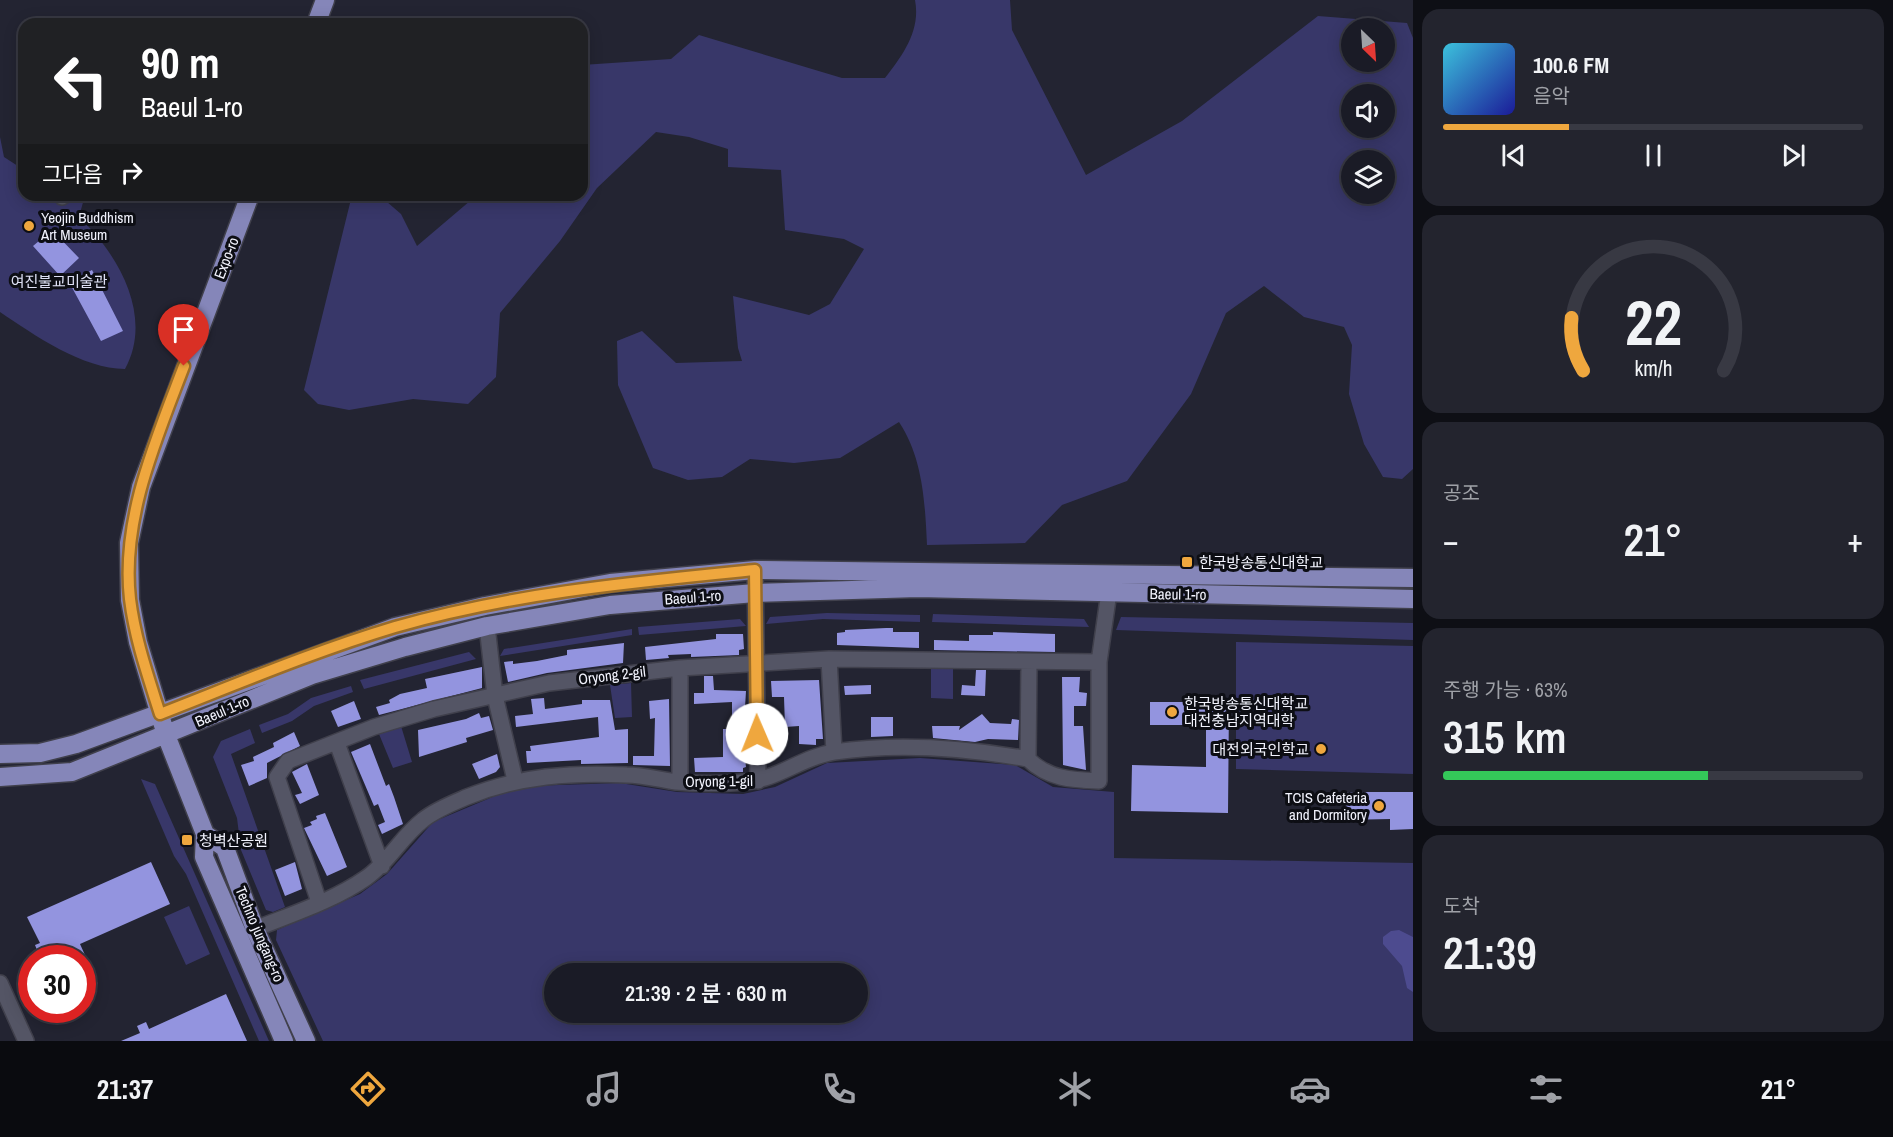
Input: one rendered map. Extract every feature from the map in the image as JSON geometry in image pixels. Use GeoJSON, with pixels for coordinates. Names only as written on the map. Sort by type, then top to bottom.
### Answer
{"type":"FeatureCollection","features":[{"type":"Feature","properties":{"kind":"main road"},"geometry":{"type":"LineString","coordinates":[[318,18],[325,0]]}},
{"type":"Feature","properties":{"kind":"main road","name":"Expo-ro"},"geometry":{"type":"LineString","coordinates":[[166,735],[138,642],[130,600],[129,543],[141,487],[248,201]]}},
{"type":"Feature","properties":{"kind":"main road","name":"Baeul 1-ro"},"geometry":{"type":"LineString","coordinates":[[0,754],[40,753],[76,744],[395,627],[610,583],[755,570],[1413,578]]}},
{"type":"Feature","properties":{"kind":"main road","name":"Baeul 1-ro"},"geometry":{"type":"LineString","coordinates":[[0,777],[72,772],[312,675],[405,647],[487,626],[610,605],[755,593],[918,588],[1413,599]]}},
{"type":"Feature","properties":{"kind":"main road","name":"Techno jungang-ro"},"geometry":{"type":"LineString","coordinates":[[166,735],[205,834],[204,857],[284,1041]]}},
{"type":"Feature","properties":{"kind":"main road","name":"Techno jungang-ro"},"geometry":{"type":"LineString","coordinates":[[205,834],[225,848],[255,929],[306,1041]]}},
{"type":"Feature","properties":{"kind":"street"},"geometry":{"type":"LineString","coordinates":[[755,570],[758,781]]}},
{"type":"Feature","properties":{"kind":"street","name":"Oryong 1-gil"},"geometry":{"type":"LineString","coordinates":[[255,929],[351,888],[382,866],[424,819],[464,798],[515,780],[543,776],[628,775],[680,782],[758,781],[814,756],[834,752],[959,749],[1028,759],[1060,779],[1099,781],[1099,662],[1109,592]]}},
{"type":"Feature","properties":{"kind":"street"},"geometry":{"type":"LineString","coordinates":[[487,626],[495,696],[515,780]]}},
{"type":"Feature","properties":{"kind":"street"},"geometry":{"type":"LineString","coordinates":[[829,659],[834,752]]}},
{"type":"Feature","properties":{"kind":"street","name":"Oryong 2-gil"},"geometry":{"type":"LineString","coordinates":[[319,902],[277,777],[288,761],[394,721],[549,683],[680,668],[829,659],[1099,662]]}},
{"type":"Feature","properties":{"kind":"street"},"geometry":{"type":"LineString","coordinates":[[1028,759],[1029,662]]}},
{"type":"Feature","properties":{"kind":"street"},"geometry":{"type":"LineString","coordinates":[[680,668],[680,782]]}},
{"type":"Feature","properties":{"kind":"street"},"geometry":{"type":"LineString","coordinates":[[337,742],[382,866]]}},
{"type":"Feature","properties":{"kind":"street"},"geometry":{"type":"LineString","coordinates":[[0,983],[27,1041]]}},
{"type":"Feature","properties":{"kind":"green space"},"geometry":{"type":"Polygon","coordinates":[[[915,0],[1010,0],[1012,30],[1086,175],[1182,121],[1318,16],[1343,18],[1341,18],[1341,72],[1395,72],[1395,22],[1407,23],[1413,38],[1413,469],[1402,479],[1383,477],[1364,444],[1349,394],[1352,345],[1344,327],[1304,317],[1264,286],[1226,313],[1191,394],[1127,481],[1062,505],[1025,543],[927,545],[924,497],[918,466],[899,422],[840,458],[794,463],[750,459],[722,477],[688,480],[653,468],[618,385],[617,341],[642,331],[676,363],[742,361],[738,348],[733,296],[809,315],[830,304],[864,249],[844,239],[785,230],[781,170],[728,167],[728,149],[689,137],[656,132],[597,188],[588,201],[588,65],[671,59],[699,35],[842,78],[885,78],[898,61],[913,33],[915,0]]]}},
{"type":"Feature","properties":{"kind":"green space","name":"여진불교미술관"},"geometry":{"type":"Polygon","coordinates":[[[0,137],[4,157],[18,166],[18,201],[83,201],[79,217],[107,249],[128,287],[136,328],[133,349],[125,369],[93,363],[43,340],[0,312],[0,137]]]}},
{"type":"Feature","properties":{"kind":"green space"},"geometry":{"type":"Polygon","coordinates":[[[351,201],[386,201],[401,214],[417,246],[470,201],[588,201],[560,241],[500,313],[496,377],[468,404],[413,399],[349,410],[318,404],[304,390],[351,201]]]}},
{"type":"Feature","properties":{"kind":"green space"},"geometry":{"type":"Polygon","coordinates":[[[827,613],[920,615],[920,622],[823,619],[766,624],[770,617],[827,613]]]}},
{"type":"Feature","properties":{"kind":"green space"},"geometry":{"type":"Polygon","coordinates":[[[933,614],[1084,619],[1089,627],[932,622],[933,614]]]}},
{"type":"Feature","properties":{"kind":"green space"},"geometry":{"type":"Polygon","coordinates":[[[1121,617],[1413,623],[1413,640],[1116,630],[1121,617]]]}},
{"type":"Feature","properties":{"kind":"green space"},"geometry":{"type":"Polygon","coordinates":[[[740,619],[746,626],[639,635],[638,627],[740,619]]]}},
{"type":"Feature","properties":{"kind":"green space"},"geometry":{"type":"Polygon","coordinates":[[[632,629],[632,635],[500,656],[504,649],[632,629]]]}},
{"type":"Feature","properties":{"kind":"green space"},"geometry":{"type":"Polygon","coordinates":[[[1236,642],[1413,646],[1413,774],[1236,769],[1236,642]]]}},
{"type":"Feature","properties":{"kind":"green space"},"geometry":{"type":"Polygon","coordinates":[[[469,652],[476,659],[364,689],[360,680],[469,652]]]}},
{"type":"Feature","properties":{"kind":"green space"},"geometry":{"type":"Polygon","coordinates":[[[931,666],[953,667],[953,699],[931,698],[931,666]]]}},
{"type":"Feature","properties":{"kind":"green space"},"geometry":{"type":"Polygon","coordinates":[[[631,683],[632,717],[615,718],[610,685],[631,683]]]}},
{"type":"Feature","properties":{"kind":"green space"},"geometry":{"type":"Polygon","coordinates":[[[351,686],[353,692],[314,706],[292,721],[262,733],[259,725],[288,714],[311,698],[351,686]]]}},
{"type":"Feature","properties":{"kind":"green space"},"geometry":{"type":"Polygon","coordinates":[[[401,726],[412,762],[393,768],[379,734],[401,726]]]}},
{"type":"Feature","properties":{"kind":"green space"},"geometry":{"type":"Polygon","coordinates":[[[250,729],[255,743],[231,754],[285,907],[273,912],[266,910],[241,850],[237,818],[213,757],[221,741],[250,729]]]}},
{"type":"Feature","properties":{"kind":"green space"},"geometry":{"type":"Polygon","coordinates":[[[920,758],[1015,765],[1053,787],[1114,792],[1114,858],[1413,863],[1413,1041],[323,1041],[276,940],[277,930],[360,894],[387,874],[433,822],[502,793],[529,786],[620,783],[677,792],[743,794],[775,787],[827,763],[920,758]]]}},
{"type":"Feature","properties":{"kind":"green space"},"geometry":{"type":"Polygon","coordinates":[[[141,779],[155,784],[269,1041],[259,1041],[186,874],[174,856],[141,779]]]}},
{"type":"Feature","properties":{"kind":"green space"},"geometry":{"type":"Polygon","coordinates":[[[189,906],[210,954],[186,965],[164,917],[189,906]]]}},
{"type":"Feature","properties":{"kind":"shaded area"},"geometry":{"type":"Polygon","coordinates":[[[1399,930],[1413,937],[1413,992],[1407,988],[1402,966],[1383,944],[1383,937],[1391,931],[1399,930]]]}},
{"type":"Feature","properties":{"kind":"building"},"geometry":{"type":"Polygon","coordinates":[[[52,230],[79,258],[60,276],[33,246],[52,230]]]}},
{"type":"Feature","properties":{"kind":"building"},"geometry":{"type":"Polygon","coordinates":[[[92,270],[123,331],[101,341],[69,282],[92,270]]]}},
{"type":"Feature","properties":{"kind":"building"},"geometry":{"type":"Polygon","coordinates":[[[893,628],[893,632],[919,632],[919,648],[837,645],[837,633],[845,632],[845,630],[893,628]]]}},
{"type":"Feature","properties":{"kind":"building"},"geometry":{"type":"Polygon","coordinates":[[[993,632],[1055,634],[1055,652],[934,650],[934,640],[969,641],[969,635],[993,635],[993,632]]]}},
{"type":"Feature","properties":{"kind":"building"},"geometry":{"type":"Polygon","coordinates":[[[716,634],[743,634],[744,649],[739,650],[739,655],[691,657],[691,654],[668,655],[669,658],[646,660],[645,647],[716,639],[716,634]]]}},
{"type":"Feature","properties":{"kind":"building"},"geometry":{"type":"Polygon","coordinates":[[[624,643],[623,663],[547,673],[508,682],[504,662],[513,661],[513,664],[537,661],[567,655],[567,650],[624,643]]]}},
{"type":"Feature","properties":{"kind":"building"},"geometry":{"type":"Polygon","coordinates":[[[482,667],[482,688],[379,715],[376,707],[390,703],[389,700],[400,694],[427,688],[425,679],[482,667]]]}},
{"type":"Feature","properties":{"kind":"building"},"geometry":{"type":"Polygon","coordinates":[[[976,670],[986,670],[985,696],[961,695],[962,685],[975,686],[976,670]]]}},
{"type":"Feature","properties":{"kind":"building"},"geometry":{"type":"Polygon","coordinates":[[[704,676],[713,676],[714,690],[746,691],[743,740],[746,767],[743,768],[743,772],[695,772],[694,758],[723,757],[723,729],[732,729],[732,702],[694,704],[694,693],[704,693],[704,676]]]}},
{"type":"Feature","properties":{"kind":"building"},"geometry":{"type":"Polygon","coordinates":[[[1062,677],[1080,677],[1079,692],[1087,693],[1086,706],[1074,706],[1074,726],[1083,726],[1086,770],[1063,765],[1062,677]]]}},
{"type":"Feature","properties":{"kind":"building"},"geometry":{"type":"Polygon","coordinates":[[[819,680],[823,739],[816,739],[816,745],[799,744],[799,726],[785,727],[784,697],[772,697],[771,681],[819,680]]]}},
{"type":"Feature","properties":{"kind":"building"},"geometry":{"type":"Polygon","coordinates":[[[871,685],[871,694],[845,695],[844,686],[871,685]]]}},
{"type":"Feature","properties":{"kind":"building"},"geometry":{"type":"Polygon","coordinates":[[[544,698],[545,709],[582,704],[582,700],[610,700],[615,730],[628,729],[628,763],[581,764],[581,760],[527,763],[526,751],[531,751],[530,746],[599,737],[598,717],[516,727],[515,716],[533,714],[531,699],[544,698]]]}},
{"type":"Feature","properties":{"kind":"building"},"geometry":{"type":"Polygon","coordinates":[[[669,699],[670,766],[633,765],[633,756],[654,756],[655,718],[650,719],[649,701],[669,699]]]}},
{"type":"Feature","properties":{"kind":"building"},"geometry":{"type":"Polygon","coordinates":[[[354,701],[361,719],[338,727],[331,711],[354,701]]]}},
{"type":"Feature","properties":{"kind":"building"},"geometry":{"type":"Polygon","coordinates":[[[1150,702],[1229,702],[1228,813],[1131,811],[1132,765],[1206,767],[1206,725],[1150,725],[1150,702]]]}},
{"type":"Feature","properties":{"kind":"building"},"geometry":{"type":"Polygon","coordinates":[[[479,713],[481,718],[489,716],[493,730],[466,738],[467,742],[419,757],[418,730],[466,719],[479,713]]]}},
{"type":"Feature","properties":{"kind":"building"},"geometry":{"type":"Polygon","coordinates":[[[982,714],[990,723],[1011,724],[1012,719],[1019,720],[1018,740],[988,739],[975,742],[933,738],[932,726],[960,726],[959,730],[982,714]]]}},
{"type":"Feature","properties":{"kind":"building"},"geometry":{"type":"Polygon","coordinates":[[[871,717],[893,717],[893,736],[871,737],[871,717]]]}},
{"type":"Feature","properties":{"kind":"building"},"geometry":{"type":"Polygon","coordinates":[[[294,732],[300,746],[267,763],[267,778],[249,786],[241,765],[254,761],[253,757],[274,747],[273,743],[294,732]]]}},
{"type":"Feature","properties":{"kind":"building"},"geometry":{"type":"Polygon","coordinates":[[[370,744],[386,786],[389,784],[403,824],[382,834],[378,825],[385,822],[378,804],[374,806],[351,752],[370,744]]]}},
{"type":"Feature","properties":{"kind":"building"},"geometry":{"type":"Polygon","coordinates":[[[497,754],[500,767],[496,772],[479,779],[472,764],[497,754]]]}},
{"type":"Feature","properties":{"kind":"building"},"geometry":{"type":"Polygon","coordinates":[[[307,764],[319,795],[300,804],[295,795],[302,793],[292,772],[307,764]]]}},
{"type":"Feature","properties":{"kind":"building","name":"TCIS Cafeteria and Dormitory"},"geometry":{"type":"Polygon","coordinates":[[[1344,792],[1413,792],[1413,829],[1390,830],[1390,819],[1344,820],[1344,792]]]}},
{"type":"Feature","properties":{"kind":"building"},"geometry":{"type":"Polygon","coordinates":[[[325,813],[347,867],[327,876],[304,828],[312,825],[310,822],[317,819],[316,816],[325,813]]]}},
{"type":"Feature","properties":{"kind":"building"},"geometry":{"type":"Polygon","coordinates":[[[151,862],[170,904],[80,945],[35,945],[40,943],[27,917],[151,862]]]}},
{"type":"Feature","properties":{"kind":"building"},"geometry":{"type":"Polygon","coordinates":[[[295,862],[302,889],[285,896],[275,870],[295,862]]]}},
{"type":"Feature","properties":{"kind":"building"},"geometry":{"type":"Polygon","coordinates":[[[226,994],[247,1041],[121,1041],[140,1033],[137,1026],[146,1022],[149,1029],[226,994]]]}},
{"type":"Feature","properties":{"kind":"place","name":"Yeojin Buddhism Art Museum"},"geometry":{"type":"Point","coordinates":[29,226]}},
{"type":"Feature","properties":{"kind":"place","name":"한국방송통신대학교"},"geometry":{"type":"Point","coordinates":[1187,562]}},
{"type":"Feature","properties":{"kind":"place","name":"한국방송통신대학교 대전충남지역대학"},"geometry":{"type":"Point","coordinates":[1172,712]}},
{"type":"Feature","properties":{"kind":"place","name":"대전외국인학교"},"geometry":{"type":"Point","coordinates":[1321,749]}},
{"type":"Feature","properties":{"kind":"place","name":"TCIS Cafeteria and Dormitory"},"geometry":{"type":"Point","coordinates":[1379,806]}},
{"type":"Feature","properties":{"kind":"place","name":"청벽산공원"},"geometry":{"type":"Point","coordinates":[187,840]}},
{"type":"Feature","properties":{"kind":"route"},"geometry":{"type":"LineString","coordinates":[[184,366],[141,487],[129,543],[130,600],[138,642],[160,714],[395,627],[485,606],[610,583],[755,570],[757,734]]}}]}
